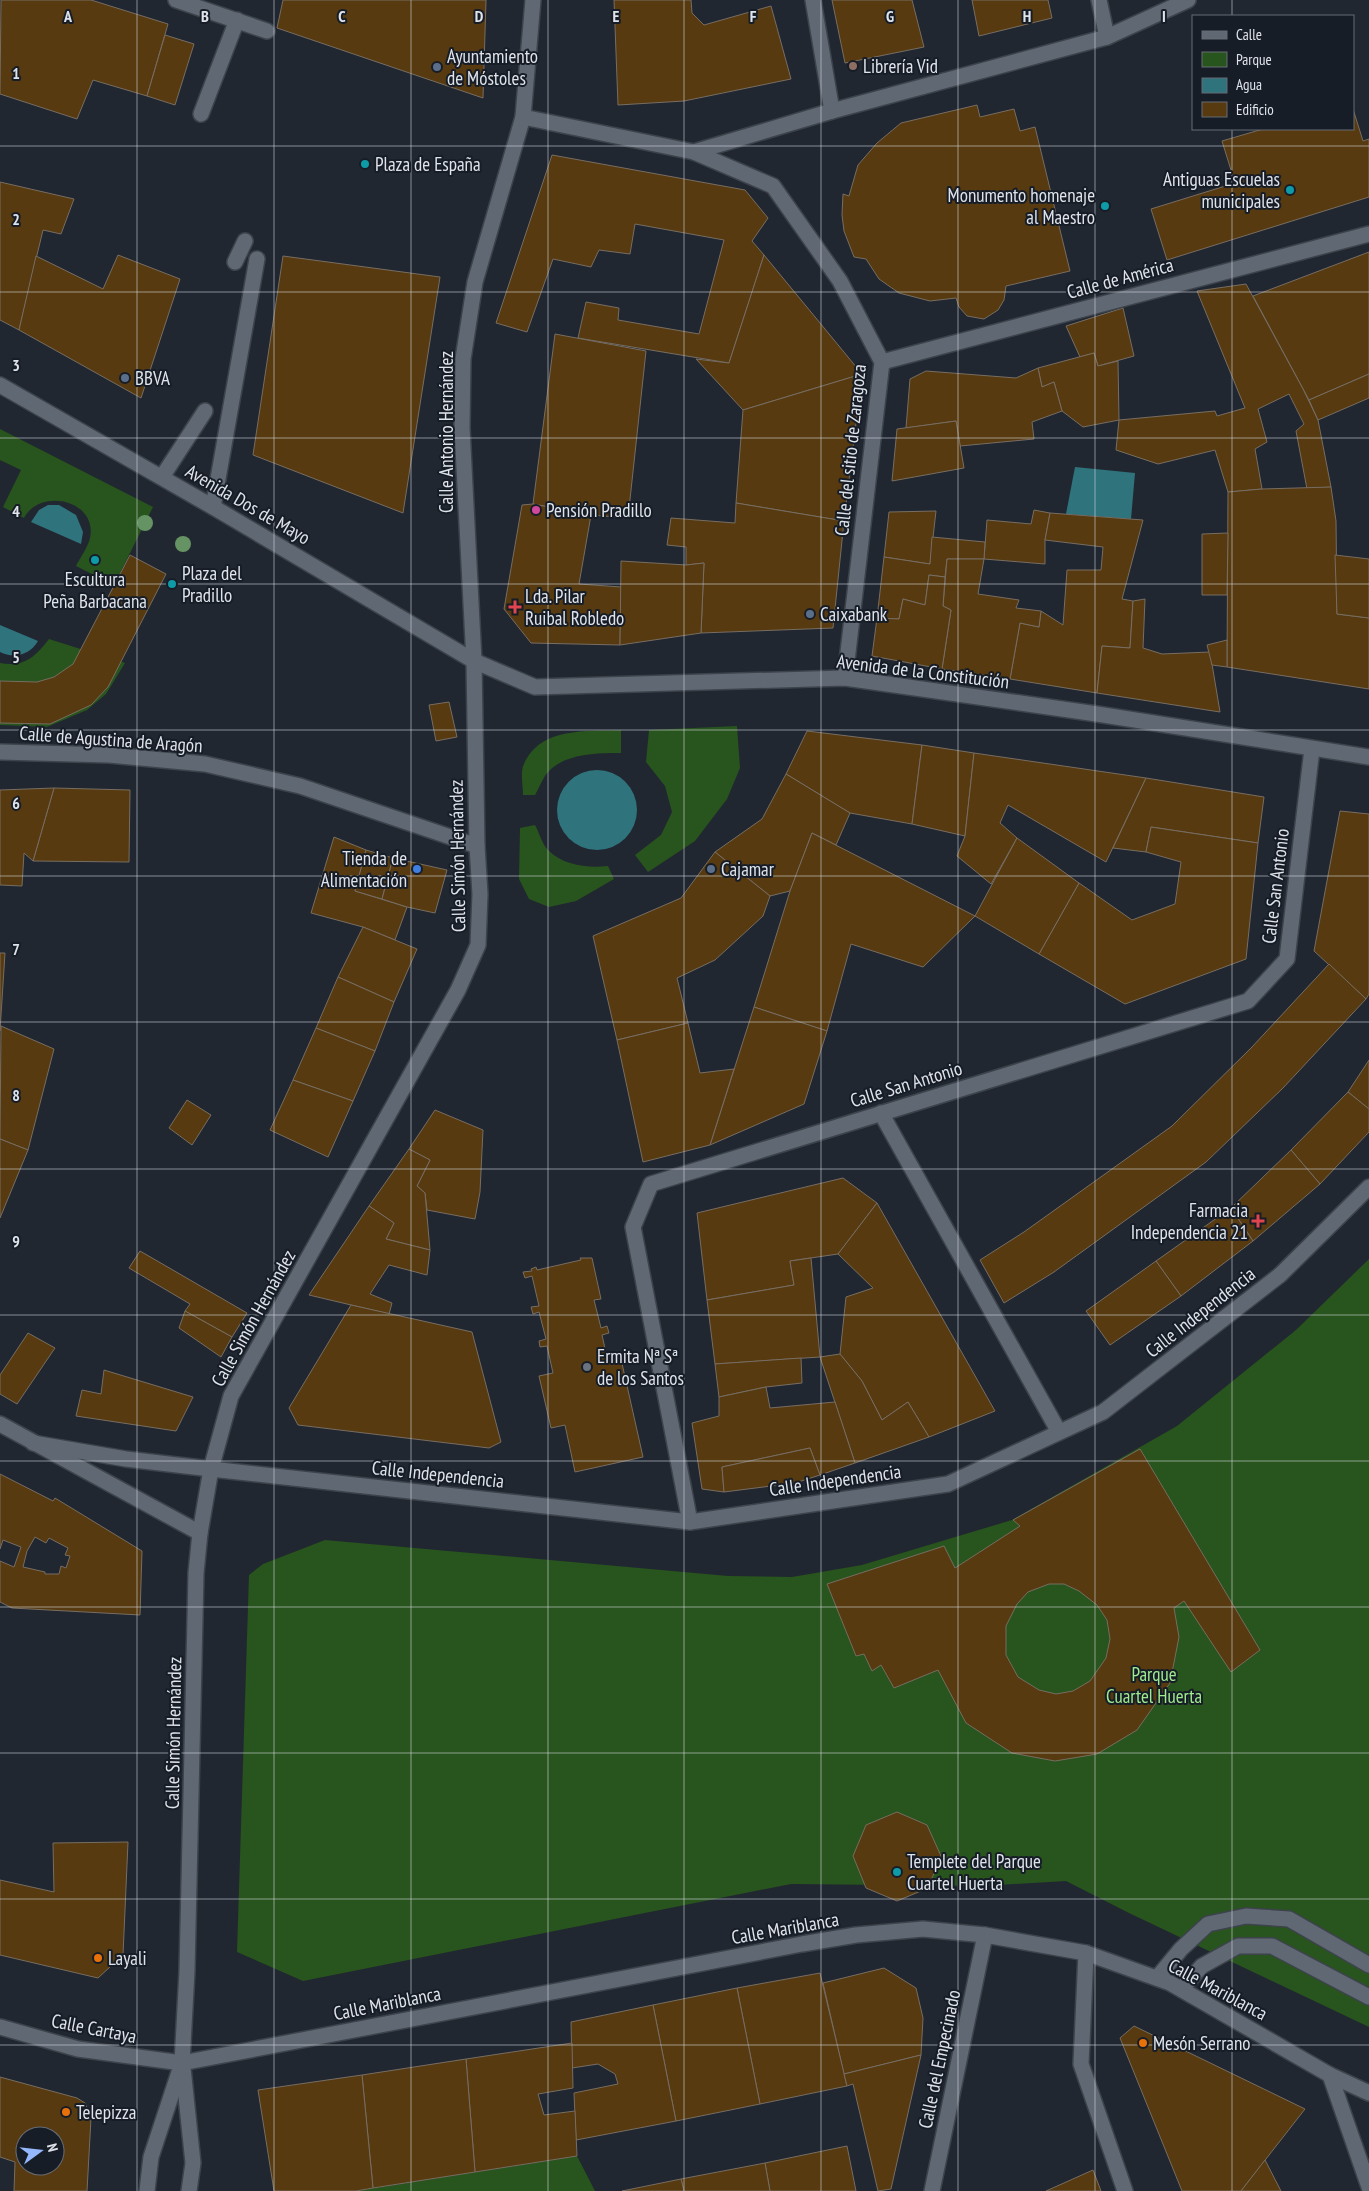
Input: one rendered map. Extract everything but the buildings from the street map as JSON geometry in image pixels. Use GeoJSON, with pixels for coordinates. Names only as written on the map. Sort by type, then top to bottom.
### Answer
{"type":"FeatureCollection","features":[{"type":"Feature","properties":{"kind":"street"},"geometry":{"type":"LineString","coordinates":[[176,0],[267,31]]}},
{"type":"Feature","properties":{"kind":"street","name":"Calle Antonio Hernández"},"geometry":{"type":"LineString","coordinates":[[474,661],[462,428],[463,359],[475,282],[523,117],[533,0]]}},
{"type":"Feature","properties":{"kind":"street"},"geometry":{"type":"LineString","coordinates":[[813,0],[832,111]]}},
{"type":"Feature","properties":{"kind":"street"},"geometry":{"type":"LineString","coordinates":[[1099,0],[1107,37]]}},
{"type":"Feature","properties":{"kind":"street"},"geometry":{"type":"LineString","coordinates":[[694,152],[832,111],[1107,37],[1188,0]]}},
{"type":"Feature","properties":{"kind":"street"},"geometry":{"type":"LineString","coordinates":[[201,114],[237,20]]}},
{"type":"Feature","properties":{"kind":"street","name":"Calle del sitio de Zaragoza"},"geometry":{"type":"LineString","coordinates":[[523,117],[694,152],[773,186],[840,281],[882,362],[845,678]]}},
{"type":"Feature","properties":{"kind":"street","name":"Calle de América"},"geometry":{"type":"LineString","coordinates":[[882,362],[1369,234]]}},
{"type":"Feature","properties":{"kind":"street"},"geometry":{"type":"LineString","coordinates":[[235,262],[244,241]]}},
{"type":"Feature","properties":{"kind":"street"},"geometry":{"type":"LineString","coordinates":[[213,507],[257,259]]}},
{"type":"Feature","properties":{"kind":"street","name":"Avenida Dos de Mayo"},"geometry":{"type":"LineString","coordinates":[[0,385],[162,477],[474,661]]}},
{"type":"Feature","properties":{"kind":"street"},"geometry":{"type":"LineString","coordinates":[[162,477],[205,411]]}},
{"type":"Feature","properties":{"kind":"street","name":"Avenida de la Constitución"},"geometry":{"type":"LineString","coordinates":[[474,661],[535,688],[845,678],[1098,714],[1312,750],[1369,757]]}},
{"type":"Feature","properties":{"kind":"street","name":"Calle Simón Hernández"},"geometry":{"type":"LineString","coordinates":[[189,2191],[193,2163],[182,2063],[187,1971],[196,1573],[200,1533],[211,1469],[231,1396],[458,990],[478,945],[480,894],[474,661]]}},
{"type":"Feature","properties":{"kind":"street","name":"Calle San Antonio"},"geometry":{"type":"LineString","coordinates":[[690,1522],[633,1227],[651,1184],[1248,1001],[1287,959],[1312,750]]}},
{"type":"Feature","properties":{"kind":"street","name":"Calle de Agustina de Aragón"},"geometry":{"type":"LineString","coordinates":[[0,752],[109,755],[205,764],[300,786],[478,846]]}},
{"type":"Feature","properties":{"kind":"street"},"geometry":{"type":"LineString","coordinates":[[881,1113],[1059,1432]]}},
{"type":"Feature","properties":{"kind":"street","name":"Calle Independencia"},"geometry":{"type":"LineString","coordinates":[[33,1443],[126,1459],[690,1522],[948,1484],[1103,1412],[1280,1276],[1369,1187]]}},
{"type":"Feature","properties":{"kind":"street"},"geometry":{"type":"LineString","coordinates":[[0,1424],[200,1533]]}},
{"type":"Feature","properties":{"kind":"street"},"geometry":{"type":"LineString","coordinates":[[1157,1978],[1181,1949],[1208,1924],[1246,1916],[1289,1919],[1369,1965]]}},
{"type":"Feature","properties":{"kind":"street","name":"Calle Mariblanca"},"geometry":{"type":"LineString","coordinates":[[182,2063],[856,1935],[923,1929],[985,1936],[1086,1953],[1157,1978],[1181,1989],[1330,2075],[1369,2093]]}},
{"type":"Feature","properties":{"kind":"street","name":"Calle del Empecinado"},"geometry":{"type":"LineString","coordinates":[[932,2191],[985,1936]]}},
{"type":"Feature","properties":{"kind":"street"},"geometry":{"type":"LineString","coordinates":[[1181,1989],[1202,1966],[1238,1946],[1272,1946],[1369,1997]]}},
{"type":"Feature","properties":{"kind":"street"},"geometry":{"type":"LineString","coordinates":[[1086,1953],[1081,2064],[1125,2191]]}},
{"type":"Feature","properties":{"kind":"street","name":"Calle Cartaya"},"geometry":{"type":"LineString","coordinates":[[0,2027],[78,2048],[182,2063]]}},
{"type":"Feature","properties":{"kind":"street","name":"Calle Simón Hernández"},"geometry":{"type":"LineString","coordinates":[[147,2191],[151,2157],[182,2063]]}},
{"type":"Feature","properties":{"kind":"street"},"geometry":{"type":"LineString","coordinates":[[1330,2075],[1369,2187]]}},
{"type":"Feature","properties":{"kind":"green space"},"geometry":{"type":"Polygon","coordinates":[[[0,429],[153,507],[114,585],[76,566],[90,538],[90,525],[85,514],[77,507],[66,502],[42,503],[32,508],[24,518],[3,507],[21,470],[0,460],[0,429]]]}},
{"type":"Feature","properties":{"kind":"green space"},"geometry":{"type":"Polygon","coordinates":[[[49,639],[125,663],[106,694],[87,710],[47,727],[0,725],[0,663],[23,662],[34,656],[49,639]]]}},
{"type":"Feature","properties":{"kind":"green space"},"geometry":{"type":"Polygon","coordinates":[[[737,726],[740,768],[727,799],[695,841],[648,872],[635,855],[661,835],[672,812],[665,786],[646,762],[649,730],[737,726]]]}},
{"type":"Feature","properties":{"kind":"green space"},"geometry":{"type":"Polygon","coordinates":[[[621,730],[621,753],[603,753],[574,757],[556,765],[549,771],[535,795],[523,795],[522,775],[524,764],[532,752],[542,743],[553,737],[566,734],[621,730]]]}},
{"type":"Feature","properties":{"kind":"green space"},"geometry":{"type":"Polygon","coordinates":[[[535,825],[544,845],[561,860],[576,865],[608,866],[614,879],[576,901],[549,907],[529,899],[519,879],[520,828],[535,825]]]}},
{"type":"Feature","properties":{"kind":"green space","name":"Parque Cuartel Huerta"},"geometry":{"type":"Polygon","coordinates":[[[1369,1259],[1369,2027],[1066,1881],[981,1886],[791,1884],[303,1981],[237,1952],[249,1575],[263,1564],[325,1540],[728,1576],[792,1577],[862,1565],[1012,1520],[1177,1426],[1296,1330],[1369,1259]]]}},
{"type":"Feature","properties":{"kind":"green space"},"geometry":{"type":"Polygon","coordinates":[[[577,2156],[595,2191],[356,2191],[577,2156]]]}},
{"type":"Feature","properties":{"kind":"water"},"geometry":{"type":"Polygon","coordinates":[[[1075,467],[1135,473],[1131,519],[1066,514],[1075,467]]]}},
{"type":"Feature","properties":{"kind":"water"},"geometry":{"type":"Polygon","coordinates":[[[48,505],[59,505],[76,515],[83,532],[81,544],[31,522],[39,510],[48,505]]]}},
{"type":"Feature","properties":{"kind":"water"},"geometry":{"type":"Polygon","coordinates":[[[0,625],[38,641],[31,650],[21,654],[11,655],[0,652],[0,625]]]}},
{"type":"Feature","properties":{"kind":"water"},"geometry":{"type":"Polygon","coordinates":[[[597,770],[612,773],[625,782],[634,795],[637,810],[634,825],[625,838],[612,847],[597,850],[582,847],[569,838],[560,825],[557,810],[560,795],[569,782],[582,773],[597,770]]]}},
{"type":"Feature","properties":{"kind":"place","name":"Librería Vid"},"geometry":{"type":"Point","coordinates":[853,66]}},
{"type":"Feature","properties":{"kind":"place","name":"Ayuntamiento de Móstoles"},"geometry":{"type":"Point","coordinates":[437,67]}},
{"type":"Feature","properties":{"kind":"place","name":"Plaza de España"},"geometry":{"type":"Point","coordinates":[365,164]}},
{"type":"Feature","properties":{"kind":"place","name":"Antiguas Escuelas municipales"},"geometry":{"type":"Point","coordinates":[1290,190]}},
{"type":"Feature","properties":{"kind":"place","name":"Monumento homenaje al Maestro"},"geometry":{"type":"Point","coordinates":[1105,206]}},
{"type":"Feature","properties":{"kind":"place","name":"BBVA"},"geometry":{"type":"Point","coordinates":[125,378]}},
{"type":"Feature","properties":{"kind":"place","name":"Pensión Pradillo"},"geometry":{"type":"Point","coordinates":[536,510]}},
{"type":"Feature","properties":{"kind":"place","name":"Escultura Peña Barbacana"},"geometry":{"type":"Point","coordinates":[95,560]}},
{"type":"Feature","properties":{"kind":"place","name":"Plaza del Pradillo"},"geometry":{"type":"Point","coordinates":[172,584]}},
{"type":"Feature","properties":{"kind":"place","name":"Lda. Pilar Ruibal Robledo"},"geometry":{"type":"Point","coordinates":[515,607]}},
{"type":"Feature","properties":{"kind":"place","name":"Caixabank"},"geometry":{"type":"Point","coordinates":[810,614]}},
{"type":"Feature","properties":{"kind":"place","name":"Tienda de Alimentación"},"geometry":{"type":"Point","coordinates":[417,869]}},
{"type":"Feature","properties":{"kind":"place","name":"Cajamar"},"geometry":{"type":"Point","coordinates":[711,869]}},
{"type":"Feature","properties":{"kind":"place","name":"Farmacia Independencia 21"},"geometry":{"type":"Point","coordinates":[1258,1221]}},
{"type":"Feature","properties":{"kind":"place","name":"Ermita Nª Sª de los Santos"},"geometry":{"type":"Point","coordinates":[587,1367]}},
{"type":"Feature","properties":{"kind":"place","name":"Templete del Parque Cuartel Huerta"},"geometry":{"type":"Point","coordinates":[897,1872]}},
{"type":"Feature","properties":{"kind":"place","name":"Layali"},"geometry":{"type":"Point","coordinates":[98,1958]}},
{"type":"Feature","properties":{"kind":"place","name":"Mesón Serrano"},"geometry":{"type":"Point","coordinates":[1143,2043]}},
{"type":"Feature","properties":{"kind":"place","name":"Telepizza"},"geometry":{"type":"Point","coordinates":[66,2112]}}]}
